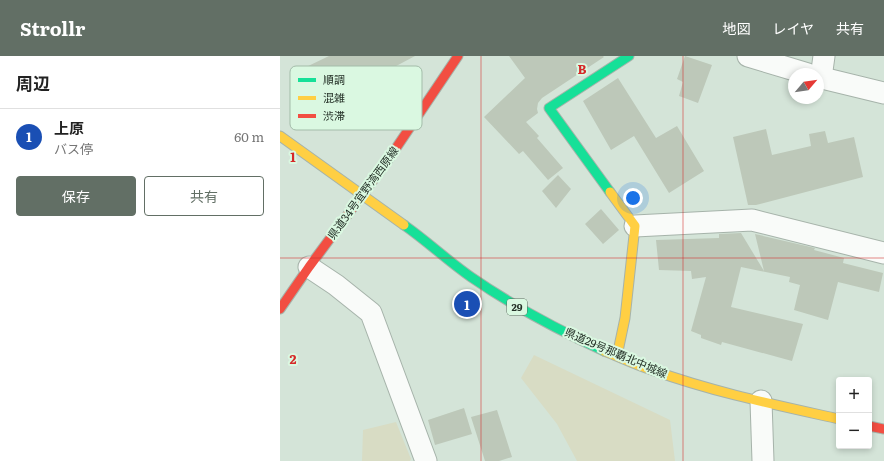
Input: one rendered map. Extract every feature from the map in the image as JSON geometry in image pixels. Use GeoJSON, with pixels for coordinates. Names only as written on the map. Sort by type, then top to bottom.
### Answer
{"type":"FeatureCollection","features":[{"type":"Feature","properties":{"kind":"main road","name":"県道34号宜野湾西原線"},"geometry":{"type":"LineString","coordinates":[[422,109],[458,56]]}},
{"type":"Feature","properties":{"kind":"main road"},"geometry":{"type":"LineString","coordinates":[[617,356],[625,318],[635,226],[549,108],[629,56]]}},
{"type":"Feature","properties":{"kind":"main road","name":"県道34号宜野湾西原線"},"geometry":{"type":"LineString","coordinates":[[280,309],[408,130]]}},
{"type":"Feature","properties":{"kind":"main road","name":"県道29号那覇北中城線"},"geometry":{"type":"LineString","coordinates":[[280,136],[408,228],[471,277],[516,306],[567,334],[650,370],[691,383],[836,418]]}},
{"type":"Feature","properties":{"kind":"main road"},"geometry":{"type":"LineString","coordinates":[[872,427],[884,429]]}},
{"type":"Feature","properties":{"kind":"street"},"geometry":{"type":"LineString","coordinates":[[748,56],[789,68]]}},
{"type":"Feature","properties":{"kind":"street"},"geometry":{"type":"LineString","coordinates":[[819,68],[824,56]]}},
{"type":"Feature","properties":{"kind":"street"},"geometry":{"type":"LineString","coordinates":[[824,78],[884,93]]}},
{"type":"Feature","properties":{"kind":"street"},"geometry":{"type":"LineString","coordinates":[[635,226],[752,220],[884,253]]}},
{"type":"Feature","properties":{"kind":"street"},"geometry":{"type":"LineString","coordinates":[[310,267],[336,285],[371,313],[426,461]]}},
{"type":"Feature","properties":{"kind":"street"},"geometry":{"type":"LineString","coordinates":[[761,401],[763,461]]}},
{"type":"Feature","properties":{"kind":"green space"},"geometry":{"type":"Polygon","coordinates":[[[534,355],[670,420],[675,461],[577,461],[557,424],[521,378],[534,355]]]}},
{"type":"Feature","properties":{"kind":"green space"},"geometry":{"type":"Polygon","coordinates":[[[396,422],[411,459],[410,461],[362,461],[363,430],[396,422]]]}},
{"type":"Feature","properties":{"kind":"building"},"geometry":{"type":"Polygon","coordinates":[[[329,56],[415,56],[396,66],[308,66],[329,56]]]}},
{"type":"Feature","properties":{"kind":"building"},"geometry":{"type":"Polygon","coordinates":[[[509,56],[604,57],[542,98],[538,103],[538,113],[526,122],[539,136],[537,138],[563,168],[548,180],[523,151],[519,154],[484,117],[525,78],[509,56]]]}},
{"type":"Feature","properties":{"kind":"building"},"geometry":{"type":"Polygon","coordinates":[[[685,56],[712,65],[698,103],[679,96],[683,82],[677,79],[685,56]]]}},
{"type":"Feature","properties":{"kind":"building"},"geometry":{"type":"Polygon","coordinates":[[[618,78],[656,138],[677,126],[704,171],[669,193],[634,136],[611,150],[583,101],[618,78]]]}},
{"type":"Feature","properties":{"kind":"building"},"geometry":{"type":"Polygon","coordinates":[[[766,129],[772,155],[811,146],[809,134],[825,131],[828,143],[854,137],[863,177],[756,205],[748,205],[733,137],[766,129]]]}},
{"type":"Feature","properties":{"kind":"building"},"geometry":{"type":"Polygon","coordinates":[[[558,175],[571,189],[556,208],[542,191],[558,175]]]}},
{"type":"Feature","properties":{"kind":"building"},"geometry":{"type":"Polygon","coordinates":[[[601,209],[619,230],[603,244],[585,224],[601,209]]]}},
{"type":"Feature","properties":{"kind":"building"},"geometry":{"type":"Polygon","coordinates":[[[741,233],[764,271],[755,234],[815,248],[814,250],[844,258],[843,263],[883,273],[879,292],[838,282],[828,320],[794,310],[800,285],[789,282],[790,277],[741,267],[731,307],[803,324],[792,361],[722,342],[721,345],[701,338],[701,335],[691,331],[706,277],[692,279],[691,271],[659,270],[656,240],[719,238],[719,234],[741,233]]]}},
{"type":"Feature","properties":{"kind":"building"},"geometry":{"type":"Polygon","coordinates":[[[464,408],[472,434],[435,445],[428,420],[464,408]]]}},
{"type":"Feature","properties":{"kind":"building"},"geometry":{"type":"Polygon","coordinates":[[[497,410],[512,457],[499,461],[485,461],[471,417],[497,410]]]}},
{"type":"Feature","properties":{"kind":"traffic: fast"},"geometry":{"type":"LineString","coordinates":[[610,192],[549,108],[629,56]]}},
{"type":"Feature","properties":{"kind":"traffic: fast"},"geometry":{"type":"LineString","coordinates":[[404,225],[462,271],[487,288],[519,308],[604,351]]}},
{"type":"Feature","properties":{"kind":"traffic: slow"},"geometry":{"type":"LineString","coordinates":[[280,136],[404,225]]}},
{"type":"Feature","properties":{"kind":"traffic: slow"},"geometry":{"type":"LineString","coordinates":[[610,192],[635,226],[625,318],[617,356]]}},
{"type":"Feature","properties":{"kind":"traffic: slow"},"geometry":{"type":"LineString","coordinates":[[604,351],[646,368],[698,385],[745,398],[836,418]]}},
{"type":"Feature","properties":{"kind":"traffic: jam"},"geometry":{"type":"LineString","coordinates":[[422,109],[458,56]]}},
{"type":"Feature","properties":{"kind":"traffic: jam"},"geometry":{"type":"LineString","coordinates":[[280,309],[408,130]]}},
{"type":"Feature","properties":{"kind":"traffic: jam"},"geometry":{"type":"LineString","coordinates":[[872,427],[884,429]]}},
{"type":"Feature","properties":{"kind":"place","name":"上原"},"geometry":{"type":"Point","coordinates":[467,304]}}]}
